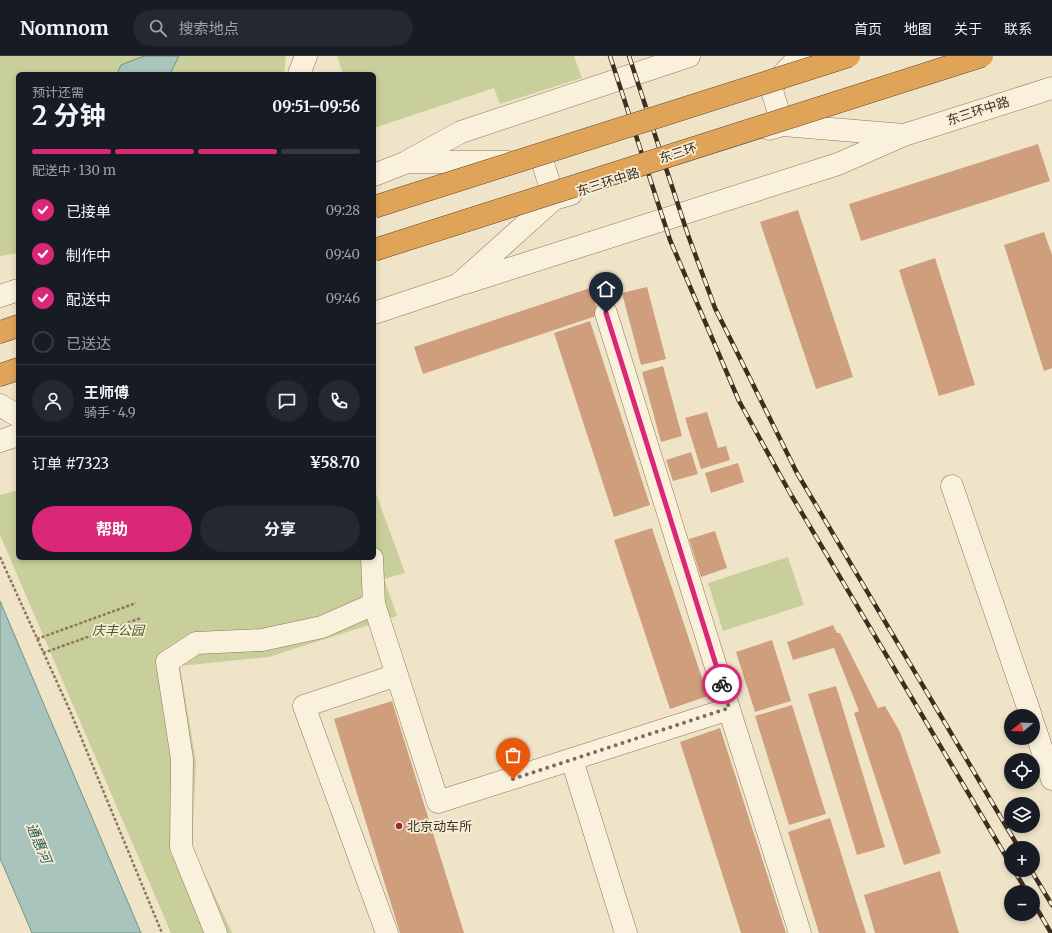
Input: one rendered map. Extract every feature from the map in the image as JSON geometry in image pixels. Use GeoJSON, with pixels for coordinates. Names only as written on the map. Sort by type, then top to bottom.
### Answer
{"type":"FeatureCollection","features":[{"type":"Feature","properties":{"kind":"highway"},"geometry":{"type":"LineString","coordinates":[[376,206],[849,56]]}},
{"type":"Feature","properties":{"kind":"highway","name":"东三环"},"geometry":{"type":"LineString","coordinates":[[376,249],[982,56]]}},
{"type":"Feature","properties":{"kind":"highway"},"geometry":{"type":"LineString","coordinates":[[0,332],[16,327]]}},
{"type":"Feature","properties":{"kind":"highway"},"geometry":{"type":"LineString","coordinates":[[0,375],[16,370]]}},
{"type":"Feature","properties":{"kind":"street"},"geometry":{"type":"LineString","coordinates":[[300,72],[306,56]]}},
{"type":"Feature","properties":{"kind":"street"},"geometry":{"type":"LineString","coordinates":[[376,174],[407,162],[460,132],[689,56]]}},
{"type":"Feature","properties":{"kind":"street"},"geometry":{"type":"LineString","coordinates":[[407,162],[543,163],[771,88],[800,56]]}},
{"type":"Feature","properties":{"kind":"street"},"geometry":{"type":"LineString","coordinates":[[771,88],[783,125]]}},
{"type":"Feature","properties":{"kind":"street","name":"东三环中路"},"geometry":{"type":"LineString","coordinates":[[376,312],[838,164],[904,135],[1052,88]]}},
{"type":"Feature","properties":{"kind":"street","name":"东三环中路"},"geometry":{"type":"LineString","coordinates":[[458,285],[554,199],[783,125],[904,135]]}},
{"type":"Feature","properties":{"kind":"street"},"geometry":{"type":"LineString","coordinates":[[543,163],[554,199]]}},
{"type":"Feature","properties":{"kind":"street"},"geometry":{"type":"LineString","coordinates":[[0,296],[16,291]]}},
{"type":"Feature","properties":{"kind":"street"},"geometry":{"type":"LineString","coordinates":[[606,313],[800,933]]}},
{"type":"Feature","properties":{"kind":"street"},"geometry":{"type":"LineString","coordinates":[[0,406],[16,415]]}},
{"type":"Feature","properties":{"kind":"street"},"geometry":{"type":"LineString","coordinates":[[0,441],[16,436]]}},
{"type":"Feature","properties":{"kind":"street"},"geometry":{"type":"LineString","coordinates":[[952,486],[1028,709]]}},
{"type":"Feature","properties":{"kind":"street"},"geometry":{"type":"LineString","coordinates":[[372,560],[374,604],[438,802],[572,760],[729,708]]}},
{"type":"Feature","properties":{"kind":"street"},"geometry":{"type":"LineString","coordinates":[[216,933],[181,847],[182,759],[167,662],[196,643],[262,640],[322,626],[374,604]]}},
{"type":"Feature","properties":{"kind":"street"},"geometry":{"type":"LineString","coordinates":[[387,933],[304,706],[397,675]]}},
{"type":"Feature","properties":{"kind":"street"},"geometry":{"type":"LineString","coordinates":[[1040,744],[1052,779]]}},
{"type":"Feature","properties":{"kind":"street"},"geometry":{"type":"LineString","coordinates":[[572,760],[626,933]]}},
{"type":"Feature","properties":{"kind":"path"},"geometry":{"type":"LineString","coordinates":[[0,557],[71,713],[162,933]]}},
{"type":"Feature","properties":{"kind":"path"},"geometry":{"type":"LineString","coordinates":[[37,639],[136,603]]}},
{"type":"Feature","properties":{"kind":"path"},"geometry":{"type":"LineString","coordinates":[[43,652],[141,618]]}},
{"type":"Feature","properties":{"kind":"green space"},"geometry":{"type":"Polygon","coordinates":[[[0,56],[286,56],[284,72],[16,72],[16,253],[0,256],[0,56]]]}},
{"type":"Feature","properties":{"kind":"green space"},"geometry":{"type":"Polygon","coordinates":[[[337,56],[574,56],[582,78],[500,104],[494,88],[376,127],[376,72],[342,72],[337,56]]]}},
{"type":"Feature","properties":{"kind":"green space","name":"庆丰公园"},"geometry":{"type":"Polygon","coordinates":[[[16,491],[16,560],[376,560],[376,493],[405,573],[384,579],[397,616],[269,657],[180,666],[196,762],[192,846],[232,933],[171,933],[0,535],[0,495],[16,491]]]}},
{"type":"Feature","properties":{"kind":"green space"},"geometry":{"type":"Polygon","coordinates":[[[788,557],[804,605],[723,631],[708,583],[788,557]]]}},
{"type":"Feature","properties":{"kind":"water"},"geometry":{"type":"Polygon","coordinates":[[[144,56],[179,56],[171,72],[118,72],[121,65],[144,56]]]}},
{"type":"Feature","properties":{"kind":"water","name":"通惠河"},"geometry":{"type":"Polygon","coordinates":[[[0,601],[141,933],[32,933],[0,859],[0,601]]]}},
{"type":"Feature","properties":{"kind":"building"},"geometry":{"type":"Polygon","coordinates":[[[1038,144],[1050,181],[861,241],[849,204],[1038,144]]]}},
{"type":"Feature","properties":{"kind":"building"},"geometry":{"type":"Polygon","coordinates":[[[798,210],[853,377],[816,389],[760,222],[798,210]]]}},
{"type":"Feature","properties":{"kind":"building"},"geometry":{"type":"Polygon","coordinates":[[[1044,232],[1052,255],[1052,368],[1044,371],[1004,245],[1044,232]]]}},
{"type":"Feature","properties":{"kind":"building"},"geometry":{"type":"Polygon","coordinates":[[[935,258],[975,385],[939,396],[899,270],[935,258]]]}},
{"type":"Feature","properties":{"kind":"building"},"geometry":{"type":"Polygon","coordinates":[[[647,287],[666,359],[641,365],[622,293],[647,287]]]}},
{"type":"Feature","properties":{"kind":"building"},"geometry":{"type":"Polygon","coordinates":[[[590,288],[599,315],[423,374],[414,347],[590,288]]]}},
{"type":"Feature","properties":{"kind":"building"},"geometry":{"type":"Polygon","coordinates":[[[590,321],[650,505],[614,517],[554,333],[590,321]]]}},
{"type":"Feature","properties":{"kind":"building"},"geometry":{"type":"Polygon","coordinates":[[[663,366],[682,436],[661,442],[642,372],[663,366]]]}},
{"type":"Feature","properties":{"kind":"building"},"geometry":{"type":"Polygon","coordinates":[[[707,412],[718,448],[726,446],[730,460],[701,469],[685,418],[707,412]]]}},
{"type":"Feature","properties":{"kind":"building"},"geometry":{"type":"Polygon","coordinates":[[[691,452],[698,474],[673,481],[666,460],[691,452]]]}},
{"type":"Feature","properties":{"kind":"building"},"geometry":{"type":"Polygon","coordinates":[[[738,463],[744,482],[711,493],[705,473],[738,463]]]}},
{"type":"Feature","properties":{"kind":"building"},"geometry":{"type":"Polygon","coordinates":[[[652,528],[708,696],[670,709],[614,540],[652,528]]]}},
{"type":"Feature","properties":{"kind":"building"},"geometry":{"type":"Polygon","coordinates":[[[715,531],[727,568],[701,577],[689,539],[715,531]]]}},
{"type":"Feature","properties":{"kind":"building"},"geometry":{"type":"Polygon","coordinates":[[[833,625],[837,633],[840,633],[878,708],[885,706],[900,732],[941,853],[904,865],[854,713],[859,711],[834,648],[793,660],[787,642],[833,625]]]}},
{"type":"Feature","properties":{"kind":"building"},"geometry":{"type":"Polygon","coordinates":[[[772,640],[791,701],[755,712],[736,652],[772,640]]]}},
{"type":"Feature","properties":{"kind":"building"},"geometry":{"type":"Polygon","coordinates":[[[836,686],[885,847],[857,855],[808,694],[836,686]]]}},
{"type":"Feature","properties":{"kind":"building","name":"北京动车所"},"geometry":{"type":"Polygon","coordinates":[[[392,701],[464,933],[400,933],[334,719],[392,701]]]}},
{"type":"Feature","properties":{"kind":"building"},"geometry":{"type":"Polygon","coordinates":[[[792,705],[826,814],[789,825],[755,716],[792,705]]]}},
{"type":"Feature","properties":{"kind":"building"},"geometry":{"type":"Polygon","coordinates":[[[720,728],[786,933],[741,933],[680,742],[720,728]]]}},
{"type":"Feature","properties":{"kind":"building"},"geometry":{"type":"Polygon","coordinates":[[[830,818],[866,933],[819,933],[788,832],[830,818]]]}},
{"type":"Feature","properties":{"kind":"building"},"geometry":{"type":"Polygon","coordinates":[[[940,871],[959,933],[875,933],[864,895],[940,871]]]}},
{"type":"Feature","properties":{"kind":"railway"},"geometry":{"type":"LineString","coordinates":[[610,56],[670,240],[739,401],[790,493],[1004,853]]}},
{"type":"Feature","properties":{"kind":"railway"},"geometry":{"type":"LineString","coordinates":[[629,56],[688,235],[715,308],[797,473],[1015,841]]}},
{"type":"Feature","properties":{"kind":"railway"},"geometry":{"type":"LineString","coordinates":[[1018,877],[1023,885]]}},
{"type":"Feature","properties":{"kind":"railway"},"geometry":{"type":"LineString","coordinates":[[1035,877],[1052,905]]}},
{"type":"Feature","properties":{"kind":"railway"},"geometry":{"type":"LineString","coordinates":[[1040,914],[1051,933]]}},
{"type":"Feature","properties":{"kind":"way so far"},"geometry":{"type":"LineString","coordinates":[[513,779],[654,734],[729,708],[722,684]]}},
{"type":"Feature","properties":{"kind":"place","name":"北京动车所"},"geometry":{"type":"Point","coordinates":[399,826]}},
{"type":"Feature","properties":{"kind":"route"},"geometry":{"type":"LineString","coordinates":[[606,313],[722,684]]}}]}
